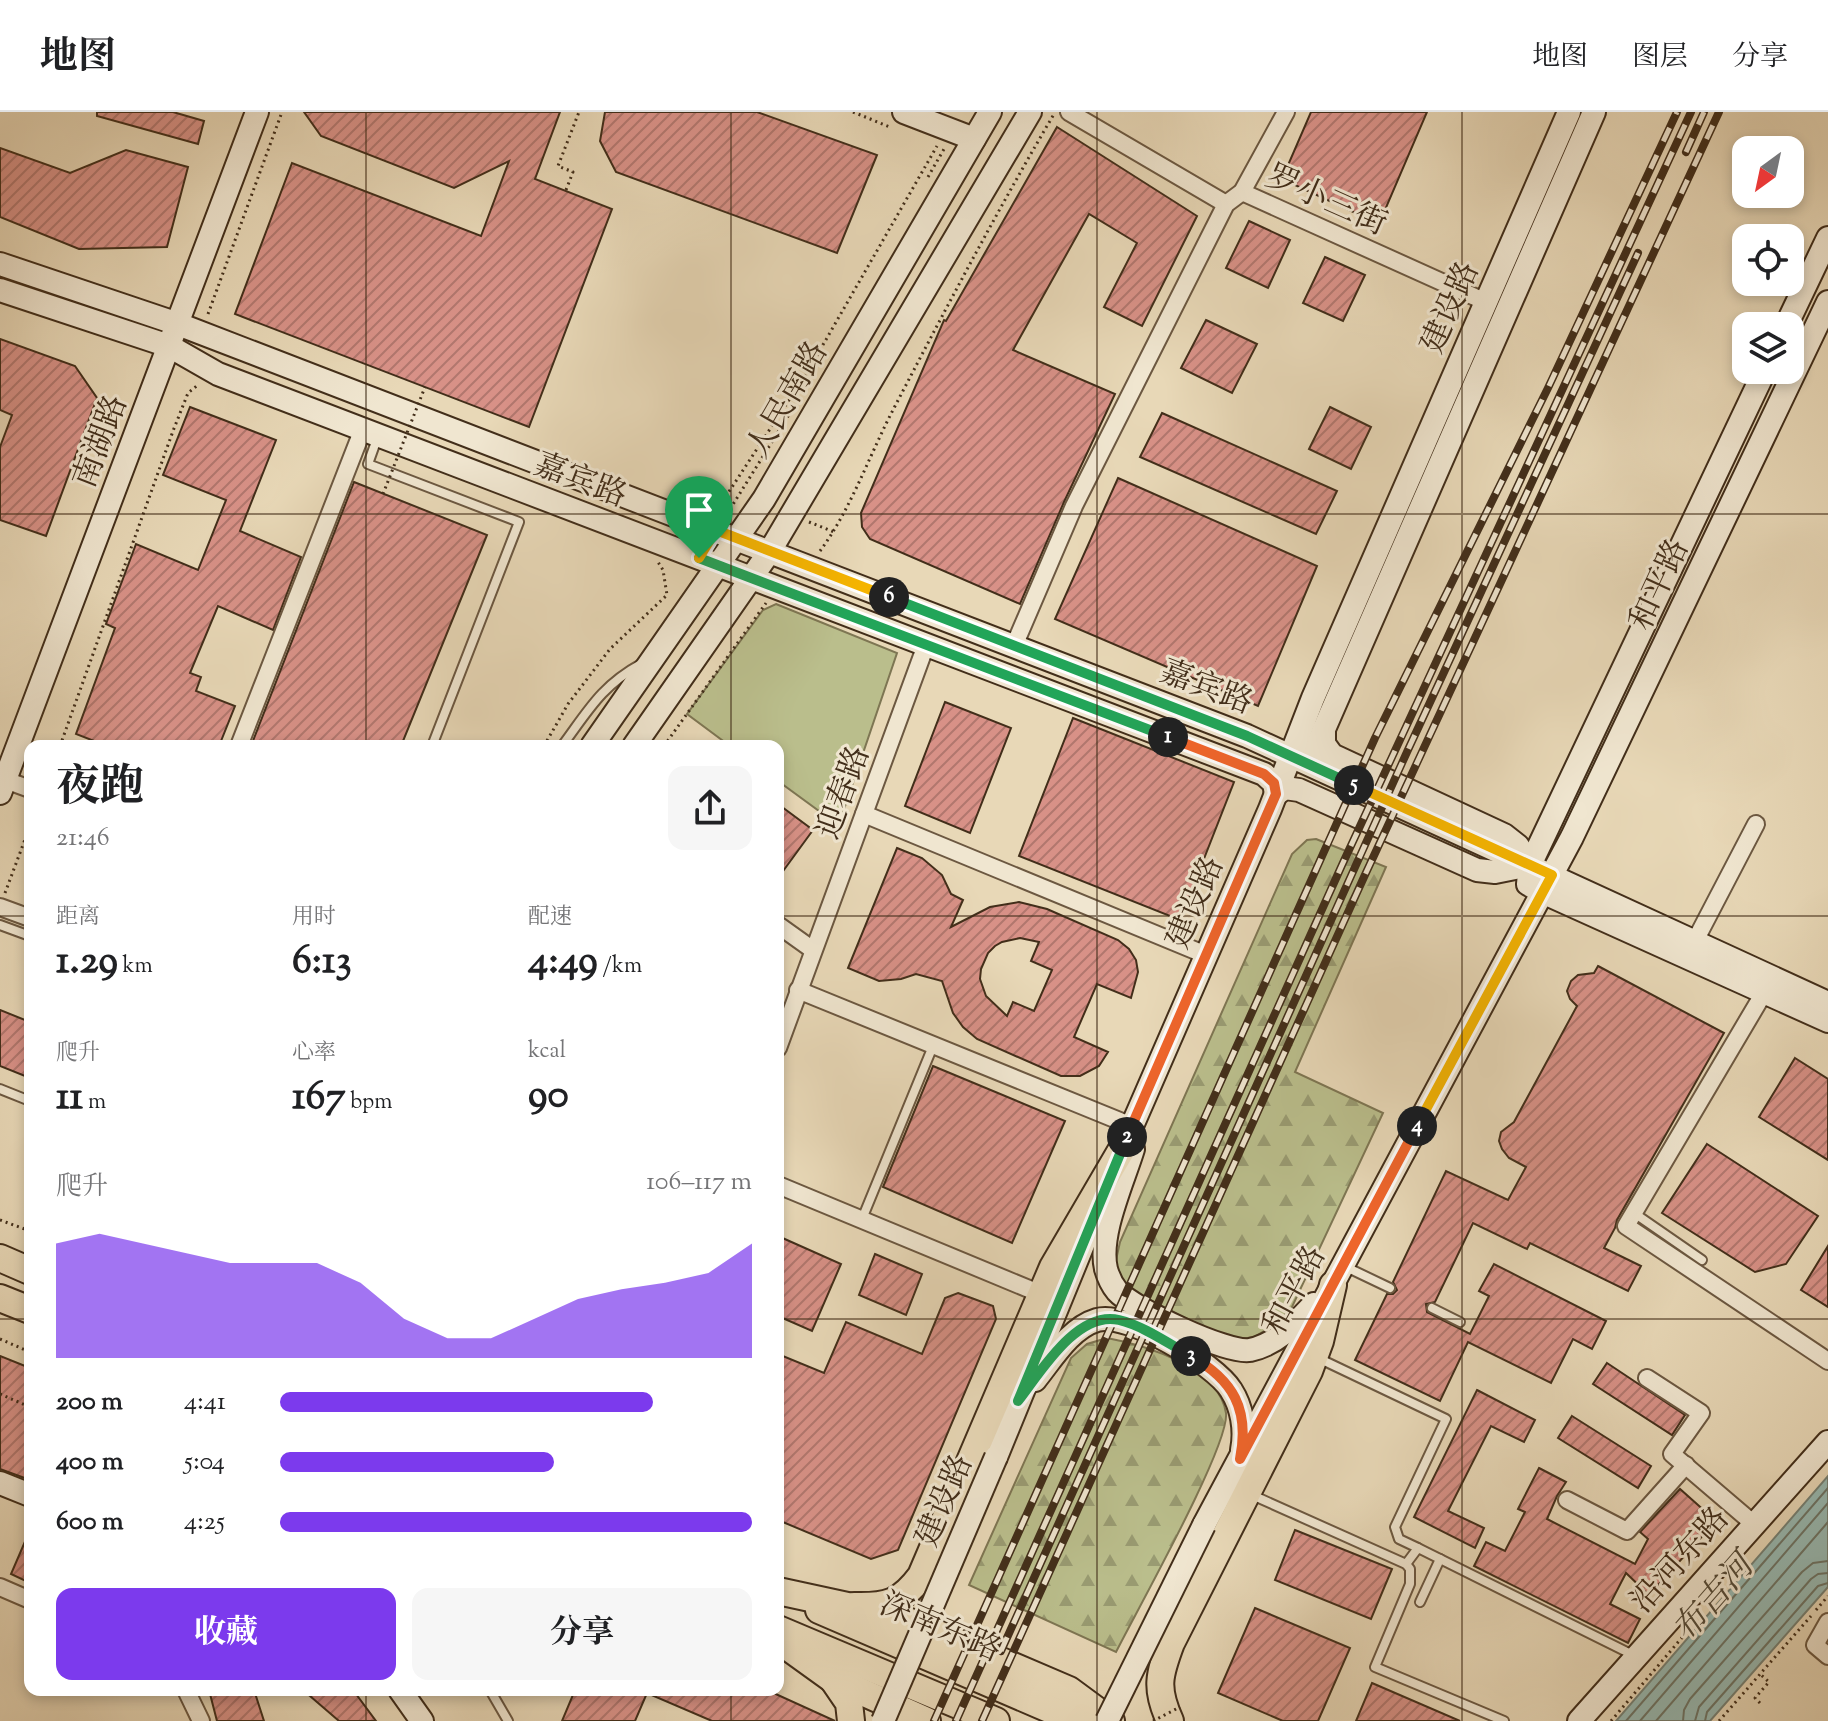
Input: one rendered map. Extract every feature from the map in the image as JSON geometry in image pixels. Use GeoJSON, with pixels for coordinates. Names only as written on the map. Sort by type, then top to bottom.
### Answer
{"type":"FeatureCollection","features":[{"type":"Feature","properties":{"kind":"main road","name":"南湖路"},"geometry":{"type":"LineString","coordinates":[[2,784],[257,112]]}},
{"type":"Feature","properties":{"kind":"main road","name":"人民南路"},"geometry":{"type":"LineString","coordinates":[[596,740],[769,490],[955,139],[990,112]]}},
{"type":"Feature","properties":{"kind":"main road","name":"人民南路"},"geometry":{"type":"LineString","coordinates":[[638,740],[770,551],[1030,112]]}},
{"type":"Feature","properties":{"kind":"main road","name":"建设路"},"geometry":{"type":"LineString","coordinates":[[883,1721],[996,1457],[1127,1137],[1276,794],[1313,698],[1569,112]]}},
{"type":"Feature","properties":{"kind":"main road","name":"建设路"},"geometry":{"type":"LineString","coordinates":[[1328,763],[1313,756],[1324,729],[1594,112]]}},
{"type":"Feature","properties":{"kind":"main road"},"geometry":{"type":"LineString","coordinates":[[899,120],[955,139]]}},
{"type":"Feature","properties":{"kind":"main road"},"geometry":{"type":"LineString","coordinates":[[1793,312],[1828,238]]}},
{"type":"Feature","properties":{"kind":"main road","name":"嘉宾路"},"geometry":{"type":"LineString","coordinates":[[0,264],[178,324],[1291,755],[1328,763],[1530,865],[1547,884],[1828,1021]]}},
{"type":"Feature","properties":{"kind":"main road","name":"嘉宾路"},"geometry":{"type":"LineString","coordinates":[[0,290],[169,346],[218,374],[372,438],[719,566],[1264,774],[1274,783],[1276,794]]}},
{"type":"Feature","properties":{"kind":"main road","name":"和平路"},"geometry":{"type":"LineString","coordinates":[[1109,1721],[1204,1525],[1547,884],[1828,302]]}},
{"type":"Feature","properties":{"kind":"main road","name":"和平路"},"geometry":{"type":"LineString","coordinates":[[1530,865],[1758,384]]}},
{"type":"Feature","properties":{"kind":"main road"},"geometry":{"type":"LineString","coordinates":[[1276,794],[1285,788],[1299,790],[1477,870],[1495,872],[1530,865]]}},
{"type":"Feature","properties":{"kind":"main road","name":"嘉宾路"},"geometry":{"type":"LineString","coordinates":[[1547,884],[1695,941],[1828,1003]]}},
{"type":"Feature","properties":{"kind":"main road"},"geometry":{"type":"LineString","coordinates":[[1146,1094],[1138,1134],[1104,1248],[1105,1265],[1116,1289],[1130,1302],[1193,1333],[1230,1349],[1246,1351],[1284,1334],[1338,1275]]}},
{"type":"Feature","properties":{"kind":"main road"},"geometry":{"type":"LineString","coordinates":[[854,1606],[890,1603],[903,1597],[921,1576],[1041,1294],[1063,1248],[1127,1137]]}},
{"type":"Feature","properties":{"kind":"main road"},"geometry":{"type":"LineString","coordinates":[[0,1258],[24,1268]]}},
{"type":"Feature","properties":{"kind":"main road"},"geometry":{"type":"LineString","coordinates":[[1175,1714],[1161,1701],[1158,1684],[1162,1667],[1171,1643],[1315,1357],[1338,1275]]}},
{"type":"Feature","properties":{"kind":"main road"},"geometry":{"type":"LineString","coordinates":[[0,1298],[24,1308]]}},
{"type":"Feature","properties":{"kind":"main road"},"geometry":{"type":"LineString","coordinates":[[1018,1401],[1072,1336],[1098,1320],[1117,1319],[1190,1356],[1222,1378],[1238,1402],[1242,1418],[1244,1431],[1240,1459]]}},
{"type":"Feature","properties":{"kind":"main road","name":"沿河东路"},"geometry":{"type":"LineString","coordinates":[[1579,1721],[1828,1442]]}},
{"type":"Feature","properties":{"kind":"main road"},"geometry":{"type":"LineString","coordinates":[[0,1483],[24,1493]]}},
{"type":"Feature","properties":{"kind":"main road"},"geometry":{"type":"LineString","coordinates":[[784,1593],[898,1617],[1069,1690],[1109,1721]]}},
{"type":"Feature","properties":{"kind":"main road","name":"深南东路"},"geometry":{"type":"LineString","coordinates":[[784,1595],[1077,1721]]}},
{"type":"Feature","properties":{"kind":"main road","name":"深南东路"},"geometry":{"type":"LineString","coordinates":[[784,1632],[996,1721]]}},
{"type":"Feature","properties":{"kind":"main road"},"geometry":{"type":"LineString","coordinates":[[784,1644],[831,1678],[927,1721]]}},
{"type":"Feature","properties":{"kind":"main road"},"geometry":{"type":"LineString","coordinates":[[831,1678],[849,1703],[851,1721]]}},
{"type":"Feature","properties":{"kind":"main road"},"geometry":{"type":"LineString","coordinates":[[404,1696],[422,1721]]}},
{"type":"Feature","properties":{"kind":"street","name":"罗小三街"},"geometry":{"type":"LineString","coordinates":[[1069,112],[1226,204],[1242,192],[1486,302]]}},
{"type":"Feature","properties":{"kind":"street"},"geometry":{"type":"LineString","coordinates":[[1242,192],[1286,112]]}},
{"type":"Feature","properties":{"kind":"street"},"geometry":{"type":"LineString","coordinates":[[1014,646],[1074,506],[1226,204]]}},
{"type":"Feature","properties":{"kind":"street"},"geometry":{"type":"LineString","coordinates":[[242,740],[372,438]]}},
{"type":"Feature","properties":{"kind":"street","name":"迎春路"},"geometry":{"type":"LineString","coordinates":[[784,1031],[926,645]]}},
{"type":"Feature","properties":{"kind":"street"},"geometry":{"type":"LineString","coordinates":[[2,784],[24,788]]}},
{"type":"Feature","properties":{"kind":"street"},"geometry":{"type":"LineString","coordinates":[[864,814],[1206,955]]}},
{"type":"Feature","properties":{"kind":"street"},"geometry":{"type":"LineString","coordinates":[[1695,941],[1756,824]]}},
{"type":"Feature","properties":{"kind":"street"},"geometry":{"type":"LineString","coordinates":[[0,907],[24,916]]}},
{"type":"Feature","properties":{"kind":"street"},"geometry":{"type":"LineString","coordinates":[[784,929],[813,950]]}},
{"type":"Feature","properties":{"kind":"street"},"geometry":{"type":"LineString","coordinates":[[798,990],[933,1046],[1127,1137]]}},
{"type":"Feature","properties":{"kind":"street"},"geometry":{"type":"LineString","coordinates":[[1765,991],[1626,1226],[1828,1361]]}},
{"type":"Feature","properties":{"kind":"street"},"geometry":{"type":"LineString","coordinates":[[784,1188],[1041,1294]]}},
{"type":"Feature","properties":{"kind":"street"},"geometry":{"type":"LineString","coordinates":[[1647,1378],[1701,1413],[1672,1454],[1754,1524]]}},
{"type":"Feature","properties":{"kind":"street"},"geometry":{"type":"LineString","coordinates":[[1567,1500],[1627,1531],[1686,1465]]}},
{"type":"Feature","properties":{"kind":"street"},"geometry":{"type":"LineString","coordinates":[[0,1587],[24,1597]]}},
{"type":"Feature","properties":{"kind":"street"},"geometry":{"type":"LineString","coordinates":[[1828,1622],[1815,1645],[1828,1656]]}},
{"type":"Feature","properties":{"kind":"street"},"geometry":{"type":"LineString","coordinates":[[189,1696],[201,1721]]}},
{"type":"Feature","properties":{"kind":"lane"},"geometry":{"type":"LineString","coordinates":[[372,438],[368,464],[519,522],[434,740]]}},
{"type":"Feature","properties":{"kind":"lane"},"geometry":{"type":"LineString","coordinates":[[566,740],[602,691],[618,677],[655,656]]}},
{"type":"Feature","properties":{"kind":"lane"},"geometry":{"type":"LineString","coordinates":[[0,926],[24,934]]}},
{"type":"Feature","properties":{"kind":"lane"},"geometry":{"type":"LineString","coordinates":[[862,1220],[933,1046]]}},
{"type":"Feature","properties":{"kind":"lane"},"geometry":{"type":"LineString","coordinates":[[0,1089],[24,1099]]}},
{"type":"Feature","properties":{"kind":"lane"},"geometry":{"type":"LineString","coordinates":[[1634,1213],[1702,1260]]}},
{"type":"Feature","properties":{"kind":"lane"},"geometry":{"type":"LineString","coordinates":[[1338,1275],[1390,1288]]}},
{"type":"Feature","properties":{"kind":"lane"},"geometry":{"type":"LineString","coordinates":[[1432,1308],[1460,1322]]}},
{"type":"Feature","properties":{"kind":"lane"},"geometry":{"type":"LineString","coordinates":[[1315,1357],[1446,1419],[1395,1527],[1399,1539],[1635,1656]]}},
{"type":"Feature","properties":{"kind":"lane"},"geometry":{"type":"LineString","coordinates":[[1248,1493],[1406,1564],[1410,1569],[1410,1584],[1375,1667],[1504,1721]]}},
{"type":"Feature","properties":{"kind":"lane"},"geometry":{"type":"LineString","coordinates":[[1406,1564],[1418,1548]]}},
{"type":"Feature","properties":{"kind":"lane"},"geometry":{"type":"LineString","coordinates":[[1420,1602],[1440,1559]]}},
{"type":"Feature","properties":{"kind":"lane"},"geometry":{"type":"LineString","coordinates":[[493,1696],[508,1721]]}},
{"type":"Feature","properties":{"kind":"path"},"geometry":{"type":"LineString","coordinates":[[206,314],[282,112]]}},
{"type":"Feature","properties":{"kind":"path"},"geometry":{"type":"LineString","coordinates":[[566,190],[573,172],[558,166],[579,112]]}},
{"type":"Feature","properties":{"kind":"path"},"geometry":{"type":"LineString","coordinates":[[853,112],[899,120]]}},
{"type":"Feature","properties":{"kind":"path"},"geometry":{"type":"LineString","coordinates":[[809,566],[834,532],[878,438],[960,280],[1055,112]]}},
{"type":"Feature","properties":{"kind":"path"},"geometry":{"type":"LineString","coordinates":[[923,186],[955,139]]}},
{"type":"Feature","properties":{"kind":"path"},"geometry":{"type":"LineString","coordinates":[[703,505],[717,510],[955,139]]}},
{"type":"Feature","properties":{"kind":"path"},"geometry":{"type":"LineString","coordinates":[[62,740],[173,431],[188,393],[201,383]]}},
{"type":"Feature","properties":{"kind":"path"},"geometry":{"type":"LineString","coordinates":[[383,494],[425,387]]}},
{"type":"Feature","properties":{"kind":"path"},"geometry":{"type":"LineString","coordinates":[[412,395],[427,401]]}},
{"type":"Feature","properties":{"kind":"path"},"geometry":{"type":"LineString","coordinates":[[716,530],[798,400]]}},
{"type":"Feature","properties":{"kind":"path"},"geometry":{"type":"LineString","coordinates":[[372,438],[403,459]]}},
{"type":"Feature","properties":{"kind":"path"},"geometry":{"type":"LineString","coordinates":[[547,740],[568,704],[610,649],[667,595],[663,570],[653,556]]}},
{"type":"Feature","properties":{"kind":"path"},"geometry":{"type":"LineString","coordinates":[[668,740],[765,603],[786,600],[790,594]]}},
{"type":"Feature","properties":{"kind":"path"},"geometry":{"type":"LineString","coordinates":[[0,907],[24,842]]}},
{"type":"Feature","properties":{"kind":"path"},"geometry":{"type":"LineString","coordinates":[[0,1220],[24,1229]]}},
{"type":"Feature","properties":{"kind":"path"},"geometry":{"type":"LineString","coordinates":[[0,1339],[24,1349]]}},
{"type":"Feature","properties":{"kind":"path"},"geometry":{"type":"LineString","coordinates":[[0,1394],[24,1404]]}},
{"type":"Feature","properties":{"kind":"path"},"geometry":{"type":"LineString","coordinates":[[1719,1721],[1828,1596]]}},
{"type":"Feature","properties":{"kind":"path"},"geometry":{"type":"LineString","coordinates":[[1760,1674],[1769,1682],[1755,1698],[1760,1703]]}},
{"type":"Feature","properties":{"kind":"path"},"geometry":{"type":"LineString","coordinates":[[1153,1721],[1175,1714]]}},
{"type":"Feature","properties":{"kind":"green space"},"geometry":{"type":"Polygon","coordinates":[[[776,604],[897,653],[840,821],[830,819],[784,785],[784,740],[722,740],[687,714],[763,610],[776,604]]]}},
{"type":"Feature","properties":{"kind":"green space"},"geometry":{"type":"Polygon","coordinates":[[[1316,839],[1386,867],[1295,1072],[1383,1113],[1292,1307],[1276,1324],[1254,1337],[1234,1340],[1128,1289],[1118,1276],[1116,1260],[1120,1242],[1292,854],[1307,840],[1316,839]]]}},
{"type":"Feature","properties":{"kind":"green space"},"geometry":{"type":"Polygon","coordinates":[[[1107,1338],[1160,1353],[1195,1371],[1210,1383],[1226,1413],[1223,1431],[1198,1492],[1116,1652],[969,1585],[1071,1358],[1087,1344],[1107,1338]]]}},
{"type":"Feature","properties":{"kind":"water"},"geometry":{"type":"Polygon","coordinates":[[[1828,1476],[1828,1587],[1710,1721],[1616,1721],[1828,1476]]]}},
{"type":"Feature","properties":{"kind":"building"},"geometry":{"type":"Polygon","coordinates":[[[97,112],[173,112],[204,121],[198,144],[97,116],[97,112]]]}},
{"type":"Feature","properties":{"kind":"building"},"geometry":{"type":"Polygon","coordinates":[[[304,112],[560,112],[535,179],[612,209],[529,427],[235,314],[292,163],[481,236],[509,161],[454,188],[321,136],[304,112]]]}},
{"type":"Feature","properties":{"kind":"building"},"geometry":{"type":"Polygon","coordinates":[[[605,112],[757,112],[877,155],[837,253],[616,172],[600,141],[605,112]]]}},
{"type":"Feature","properties":{"kind":"building"},"geometry":{"type":"Polygon","coordinates":[[[1311,112],[1427,112],[1379,224],[1282,179],[1311,112]]]}},
{"type":"Feature","properties":{"kind":"building"},"geometry":{"type":"Polygon","coordinates":[[[1057,127],[1197,216],[1142,326],[1104,307],[1137,243],[1089,214],[1013,350],[1115,394],[1020,604],[870,539],[862,527],[861,513],[944,320],[1057,127]]]}},
{"type":"Feature","properties":{"kind":"building"},"geometry":{"type":"Polygon","coordinates":[[[0,148],[70,173],[126,150],[188,167],[167,247],[79,249],[0,217],[0,148]]]}},
{"type":"Feature","properties":{"kind":"building"},"geometry":{"type":"Polygon","coordinates":[[[1249,221],[1290,240],[1268,288],[1226,268],[1249,221]]]}},
{"type":"Feature","properties":{"kind":"building"},"geometry":{"type":"Polygon","coordinates":[[[1325,257],[1365,275],[1343,321],[1303,303],[1325,257]]]}},
{"type":"Feature","properties":{"kind":"building"},"geometry":{"type":"Polygon","coordinates":[[[1206,320],[1257,344],[1232,393],[1181,368],[1206,320]]]}},
{"type":"Feature","properties":{"kind":"building"},"geometry":{"type":"Polygon","coordinates":[[[0,339],[75,366],[97,398],[46,536],[0,520],[0,447],[12,415],[0,410],[0,339]]]}},
{"type":"Feature","properties":{"kind":"building"},"geometry":{"type":"Polygon","coordinates":[[[190,407],[276,440],[240,531],[301,557],[273,630],[218,606],[190,673],[201,677],[196,691],[235,706],[221,740],[92,740],[76,734],[115,628],[106,624],[136,544],[198,570],[226,500],[163,475],[190,407]]]}},
{"type":"Feature","properties":{"kind":"building"},"geometry":{"type":"Polygon","coordinates":[[[1330,407],[1371,427],[1351,469],[1309,449],[1330,407]]]}},
{"type":"Feature","properties":{"kind":"building"},"geometry":{"type":"Polygon","coordinates":[[[1162,413],[1337,491],[1316,534],[1140,457],[1162,413]]]}},
{"type":"Feature","properties":{"kind":"building"},"geometry":{"type":"Polygon","coordinates":[[[1118,478],[1317,566],[1258,706],[1055,619],[1118,478]]]}},
{"type":"Feature","properties":{"kind":"building"},"geometry":{"type":"Polygon","coordinates":[[[354,482],[487,535],[403,740],[253,740],[354,482]]]}},
{"type":"Feature","properties":{"kind":"building"},"geometry":{"type":"Polygon","coordinates":[[[945,702],[1011,728],[970,833],[905,806],[945,702]]]}},
{"type":"Feature","properties":{"kind":"building"},"geometry":{"type":"Polygon","coordinates":[[[1073,718],[1234,782],[1180,920],[1019,856],[1073,718]]]}},
{"type":"Feature","properties":{"kind":"building"},"geometry":{"type":"Polygon","coordinates":[[[784,808],[813,830],[784,870],[784,808]]]}},
{"type":"Feature","properties":{"kind":"building"},"geometry":{"type":"Polygon","coordinates":[[[897,848],[922,858],[942,875],[951,894],[963,900],[951,927],[990,907],[1019,902],[1047,909],[1118,940],[1136,960],[1138,972],[1131,998],[1097,984],[1074,1037],[1108,1052],[1099,1066],[1080,1076],[1061,1076],[977,1039],[953,1013],[942,981],[916,974],[879,981],[848,968],[897,848]],[[1020,938],[1002,942],[988,953],[981,969],[980,979],[986,996],[1007,1016],[1013,1002],[1034,1011],[1052,970],[1031,961],[1039,942],[1020,938]]]}},
{"type":"Feature","properties":{"kind":"building"},"geometry":{"type":"Polygon","coordinates":[[[1598,966],[1724,1033],[1604,1248],[1641,1266],[1628,1291],[1530,1243],[1527,1249],[1473,1223],[1435,1302],[1426,1304],[1427,1312],[1470,1334],[1489,1296],[1479,1291],[1494,1264],[1606,1321],[1592,1349],[1573,1339],[1551,1383],[1468,1342],[1440,1401],[1355,1360],[1387,1294],[1397,1290],[1393,1282],[1446,1171],[1508,1200],[1526,1167],[1509,1158],[1502,1149],[1499,1141],[1501,1132],[1514,1122],[1577,1006],[1567,991],[1571,981],[1578,975],[1594,973],[1598,966]]]}},
{"type":"Feature","properties":{"kind":"building"},"geometry":{"type":"Polygon","coordinates":[[[0,1010],[24,1020],[24,1076],[0,1066],[0,1010]]]}},
{"type":"Feature","properties":{"kind":"building"},"geometry":{"type":"Polygon","coordinates":[[[1795,1058],[1828,1079],[1828,1160],[1759,1117],[1795,1058]]]}},
{"type":"Feature","properties":{"kind":"building"},"geometry":{"type":"Polygon","coordinates":[[[933,1066],[1065,1121],[1012,1243],[883,1187],[933,1066]]]}},
{"type":"Feature","properties":{"kind":"building"},"geometry":{"type":"Polygon","coordinates":[[[1707,1144],[1818,1216],[1786,1264],[1755,1272],[1662,1213],[1707,1144]]]}},
{"type":"Feature","properties":{"kind":"building"},"geometry":{"type":"Polygon","coordinates":[[[784,1239],[841,1264],[812,1331],[784,1319],[784,1239]]]}},
{"type":"Feature","properties":{"kind":"building"},"geometry":{"type":"Polygon","coordinates":[[[1828,1246],[1828,1307],[1801,1290],[1828,1246]]]}},
{"type":"Feature","properties":{"kind":"building"},"geometry":{"type":"Polygon","coordinates":[[[875,1254],[922,1274],[906,1315],[859,1295],[875,1254]]]}},
{"type":"Feature","properties":{"kind":"building"},"geometry":{"type":"Polygon","coordinates":[[[958,1293],[993,1306],[996,1319],[898,1550],[871,1559],[784,1523],[784,1356],[824,1373],[846,1322],[922,1354],[945,1298],[958,1293]]]}},
{"type":"Feature","properties":{"kind":"building"},"geometry":{"type":"Polygon","coordinates":[[[0,1356],[24,1366],[24,1478],[0,1469],[0,1356]]]}},
{"type":"Feature","properties":{"kind":"building"},"geometry":{"type":"Polygon","coordinates":[[[1607,1363],[1685,1415],[1672,1435],[1593,1384],[1607,1363]]]}},
{"type":"Feature","properties":{"kind":"building"},"geometry":{"type":"Polygon","coordinates":[[[1477,1390],[1535,1420],[1524,1442],[1491,1426],[1448,1511],[1484,1528],[1475,1548],[1414,1517],[1477,1390]]]}},
{"type":"Feature","properties":{"kind":"building"},"geometry":{"type":"Polygon","coordinates":[[[1572,1416],[1651,1466],[1638,1488],[1558,1438],[1572,1416]]]}},
{"type":"Feature","properties":{"kind":"building"},"geometry":{"type":"Polygon","coordinates":[[[1539,1468],[1566,1482],[1547,1519],[1635,1564],[1648,1539],[1640,1532],[1680,1489],[1716,1521],[1649,1595],[1626,1573],[1610,1604],[1640,1619],[1628,1643],[1474,1566],[1486,1542],[1505,1551],[1525,1512],[1518,1509],[1539,1468]]]}},
{"type":"Feature","properties":{"kind":"building"},"geometry":{"type":"Polygon","coordinates":[[[1295,1530],[1392,1569],[1371,1619],[1275,1580],[1295,1530]]]}},
{"type":"Feature","properties":{"kind":"building"},"geometry":{"type":"Polygon","coordinates":[[[24,1544],[24,1580],[11,1574],[24,1544]]]}},
{"type":"Feature","properties":{"kind":"building"},"geometry":{"type":"Polygon","coordinates":[[[1255,1608],[1350,1648],[1318,1721],[1283,1721],[1218,1693],[1255,1608]]]}},
{"type":"Feature","properties":{"kind":"building"},"geometry":{"type":"Polygon","coordinates":[[[1372,1683],[1460,1721],[1356,1721],[1372,1683]]]}},
{"type":"Feature","properties":{"kind":"building"},"geometry":{"type":"Polygon","coordinates":[[[211,1696],[256,1696],[264,1721],[217,1721],[211,1696]]]}},
{"type":"Feature","properties":{"kind":"building"},"geometry":{"type":"Polygon","coordinates":[[[310,1696],[357,1696],[376,1721],[339,1721],[310,1696]]]}},
{"type":"Feature","properties":{"kind":"building"},"geometry":{"type":"Polygon","coordinates":[[[572,1696],[646,1696],[635,1721],[562,1721],[572,1696]]]}},
{"type":"Feature","properties":{"kind":"building"},"geometry":{"type":"Polygon","coordinates":[[[654,1696],[780,1696],[835,1721],[712,1721],[654,1696]]]}},
{"type":"Feature","properties":{"kind":"railway"},"geometry":{"type":"LineString","coordinates":[[934,1721],[1375,738],[1548,388],[1677,112]]}},
{"type":"Feature","properties":{"kind":"railway"},"geometry":{"type":"LineString","coordinates":[[956,1721],[1342,865],[1691,112]]}},
{"type":"Feature","properties":{"kind":"railway"},"geometry":{"type":"LineString","coordinates":[[1686,152],[1704,112]]}},
{"type":"Feature","properties":{"kind":"railway"},"geometry":{"type":"LineString","coordinates":[[982,1721],[1364,877],[1719,112]]}},
{"type":"Feature","properties":{"kind":"railway"},"geometry":{"type":"LineString","coordinates":[[1001,1651],[1407,752],[1638,253]]}},
{"type":"Feature","properties":{"kind":"route"},"geometry":{"type":"LineString","coordinates":[[716,530],[1247,736],[1552,875],[1240,1459],[1244,1431],[1242,1418],[1232,1390],[1222,1378],[1211,1367],[1117,1319],[1098,1320],[1072,1336],[1018,1401],[1122,1149],[1276,794],[1274,783],[1264,774],[699,558],[716,530]]}},
{"type":"Feature","properties":{"kind":"water label","name":"布吉河"},"geometry":{"type":"Point","coordinates":[1712,1597]}}]}
